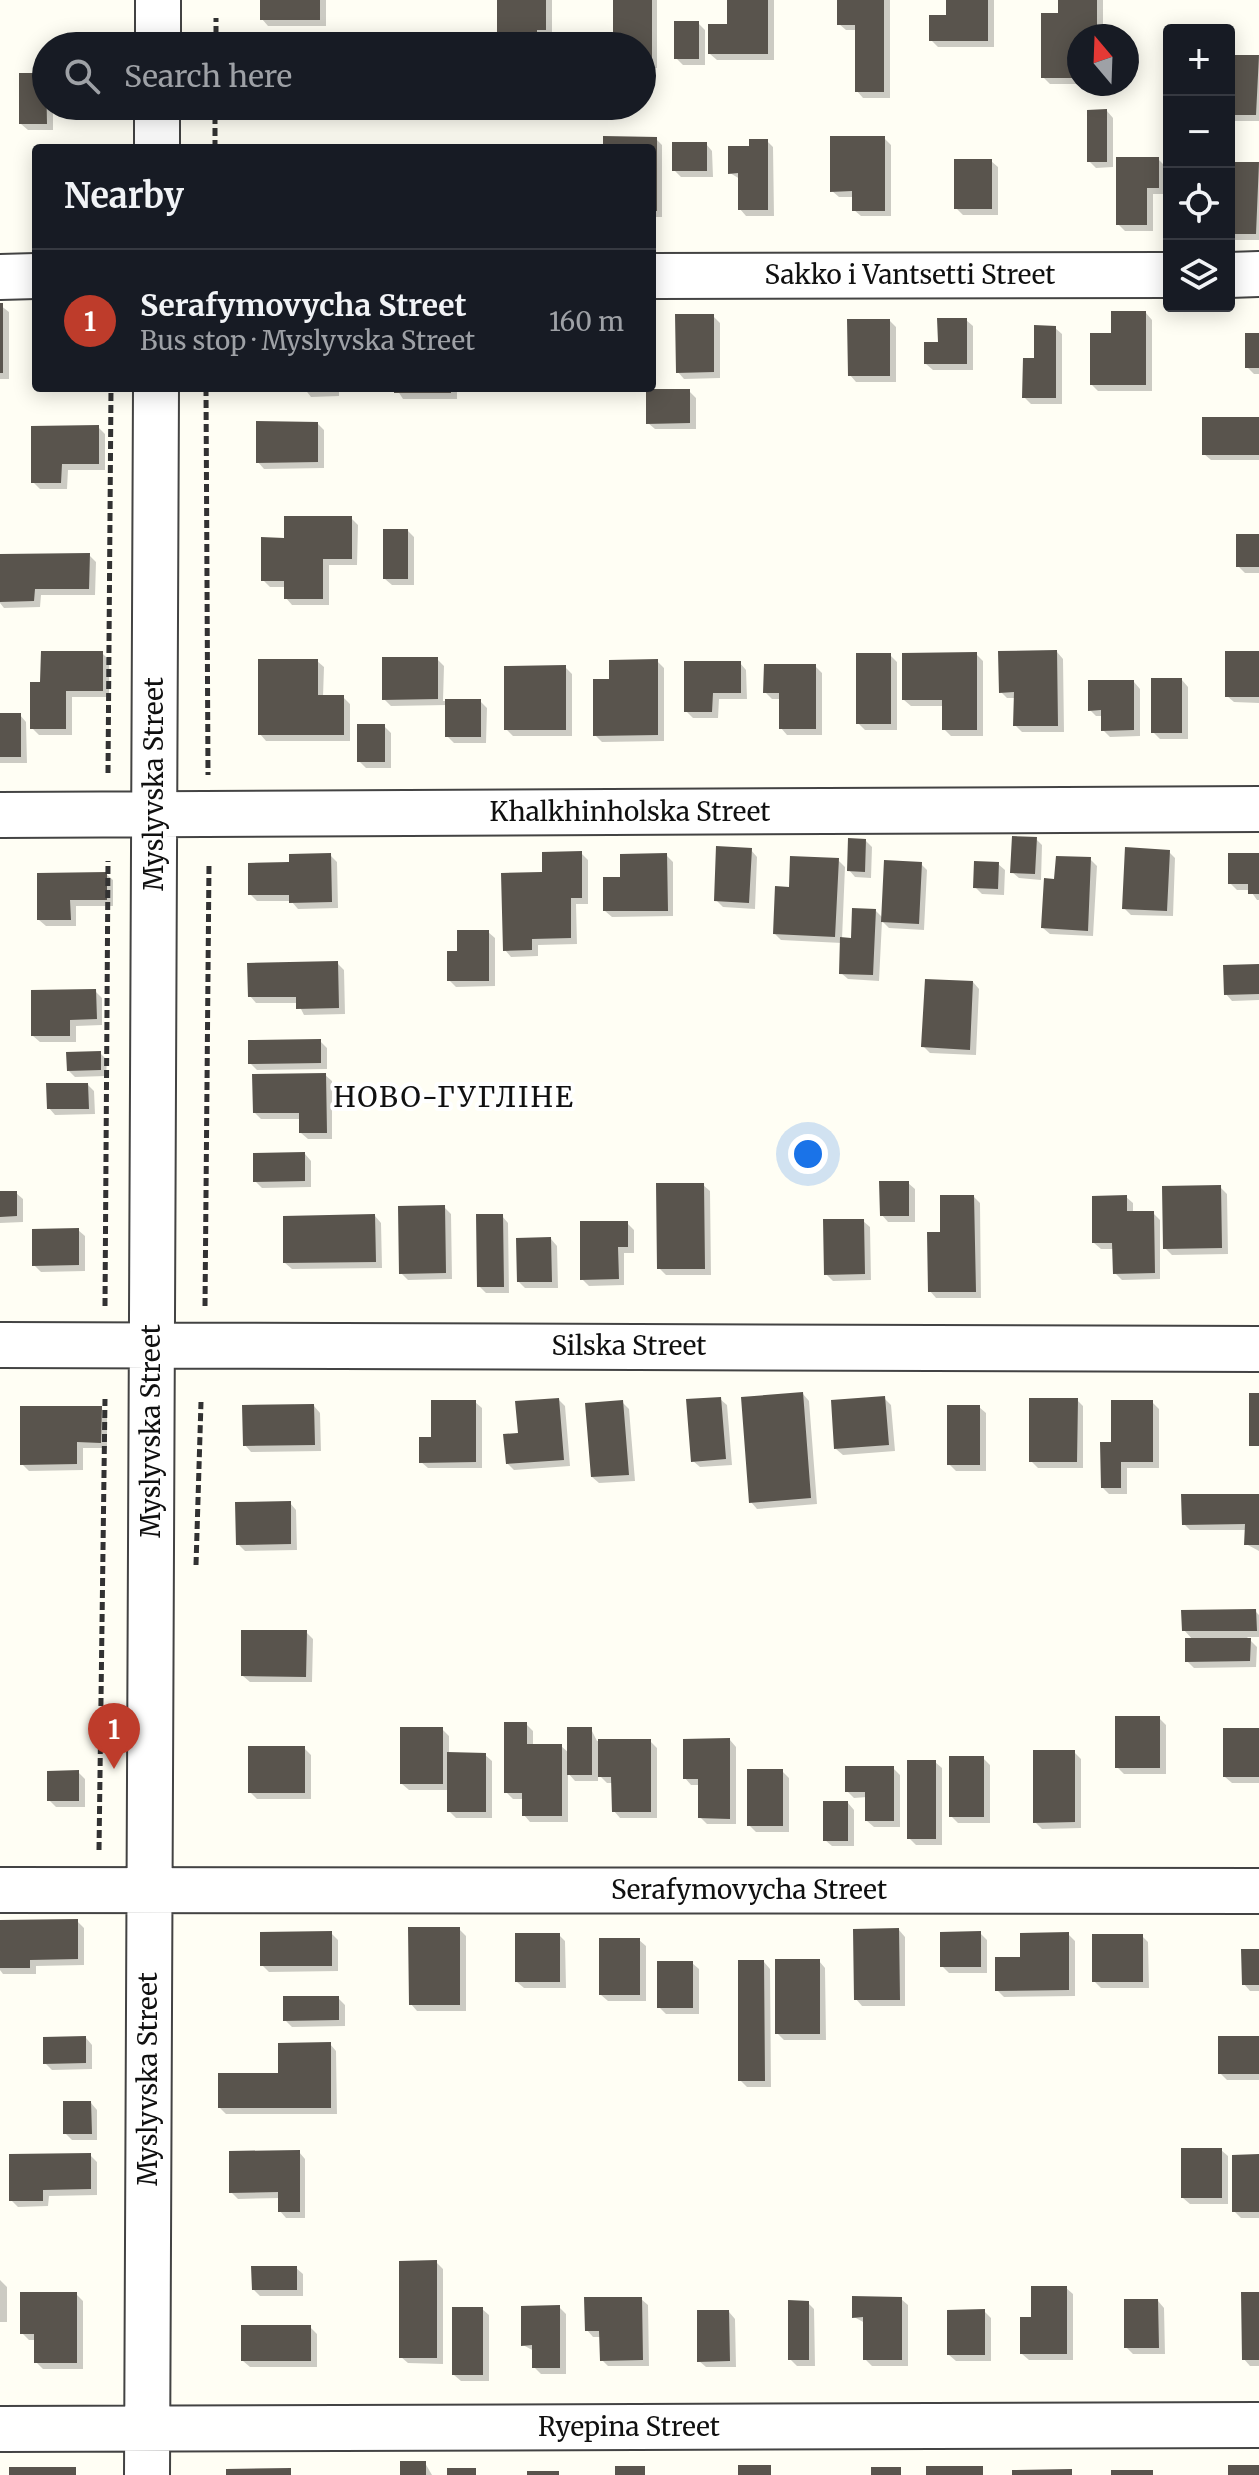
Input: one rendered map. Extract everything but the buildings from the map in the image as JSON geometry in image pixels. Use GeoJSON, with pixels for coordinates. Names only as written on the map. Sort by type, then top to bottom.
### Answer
{"type":"FeatureCollection","features":[{"type":"Feature","properties":{"kind":"street"},"geometry":{"type":"LineString","coordinates":[[158,0],[158,32]]}},
{"type":"Feature","properties":{"kind":"street"},"geometry":{"type":"LineString","coordinates":[[157,120],[157,144]]}},
{"type":"Feature","properties":{"kind":"street"},"geometry":{"type":"LineString","coordinates":[[1235,275],[1259,274]]}},
{"type":"Feature","properties":{"kind":"street","name":"Sakko i Vantsetti Street"},"geometry":{"type":"LineString","coordinates":[[656,276],[1163,275]]}},
{"type":"Feature","properties":{"kind":"street"},"geometry":{"type":"LineString","coordinates":[[0,277],[32,276]]}},
{"type":"Feature","properties":{"kind":"street","name":"Myslyvska Street"},"geometry":{"type":"LineString","coordinates":[[147,2475],[156,392]]}},
{"type":"Feature","properties":{"kind":"street","name":"Khalkhinholska Street"},"geometry":{"type":"LineString","coordinates":[[0,815],[1259,809]]}},
{"type":"Feature","properties":{"kind":"street","name":"Silska Street"},"geometry":{"type":"LineString","coordinates":[[0,1345],[1259,1349]]}},
{"type":"Feature","properties":{"kind":"street","name":"Serafymovycha Street"},"geometry":{"type":"LineString","coordinates":[[0,1890],[1259,1891]]}},
{"type":"Feature","properties":{"kind":"street","name":"Ryepina Street"},"geometry":{"type":"LineString","coordinates":[[0,2429],[1259,2425]]}},
{"type":"Feature","properties":{"kind":"path"},"geometry":{"type":"LineString","coordinates":[[216,18],[216,32]]}},
{"type":"Feature","properties":{"kind":"path"},"geometry":{"type":"LineString","coordinates":[[215,120],[215,144]]}},
{"type":"Feature","properties":{"kind":"path"},"geometry":{"type":"LineString","coordinates":[[108,775],[111,392]]}},
{"type":"Feature","properties":{"kind":"path"},"geometry":{"type":"LineString","coordinates":[[206,392],[208,786]]}},
{"type":"Feature","properties":{"kind":"path"},"geometry":{"type":"LineString","coordinates":[[105,1319],[108,861]]}},
{"type":"Feature","properties":{"kind":"path"},"geometry":{"type":"LineString","coordinates":[[204,1320],[209,863]]}},
{"type":"Feature","properties":{"kind":"path"},"geometry":{"type":"LineString","coordinates":[[99,1835],[105,1399]]}},
{"type":"Feature","properties":{"kind":"path"},"geometry":{"type":"LineString","coordinates":[[195,1578],[201,1402]]}},
{"type":"Feature","properties":{"kind":"place","name":"Serafymovycha Street"},"geometry":{"type":"Point","coordinates":[114,1769]}},
{"type":"Feature","properties":{"kind":"district","name":"НОВО-ГУГЛІНЕ"},"geometry":{"type":"Point","coordinates":[454,1097]}}]}
